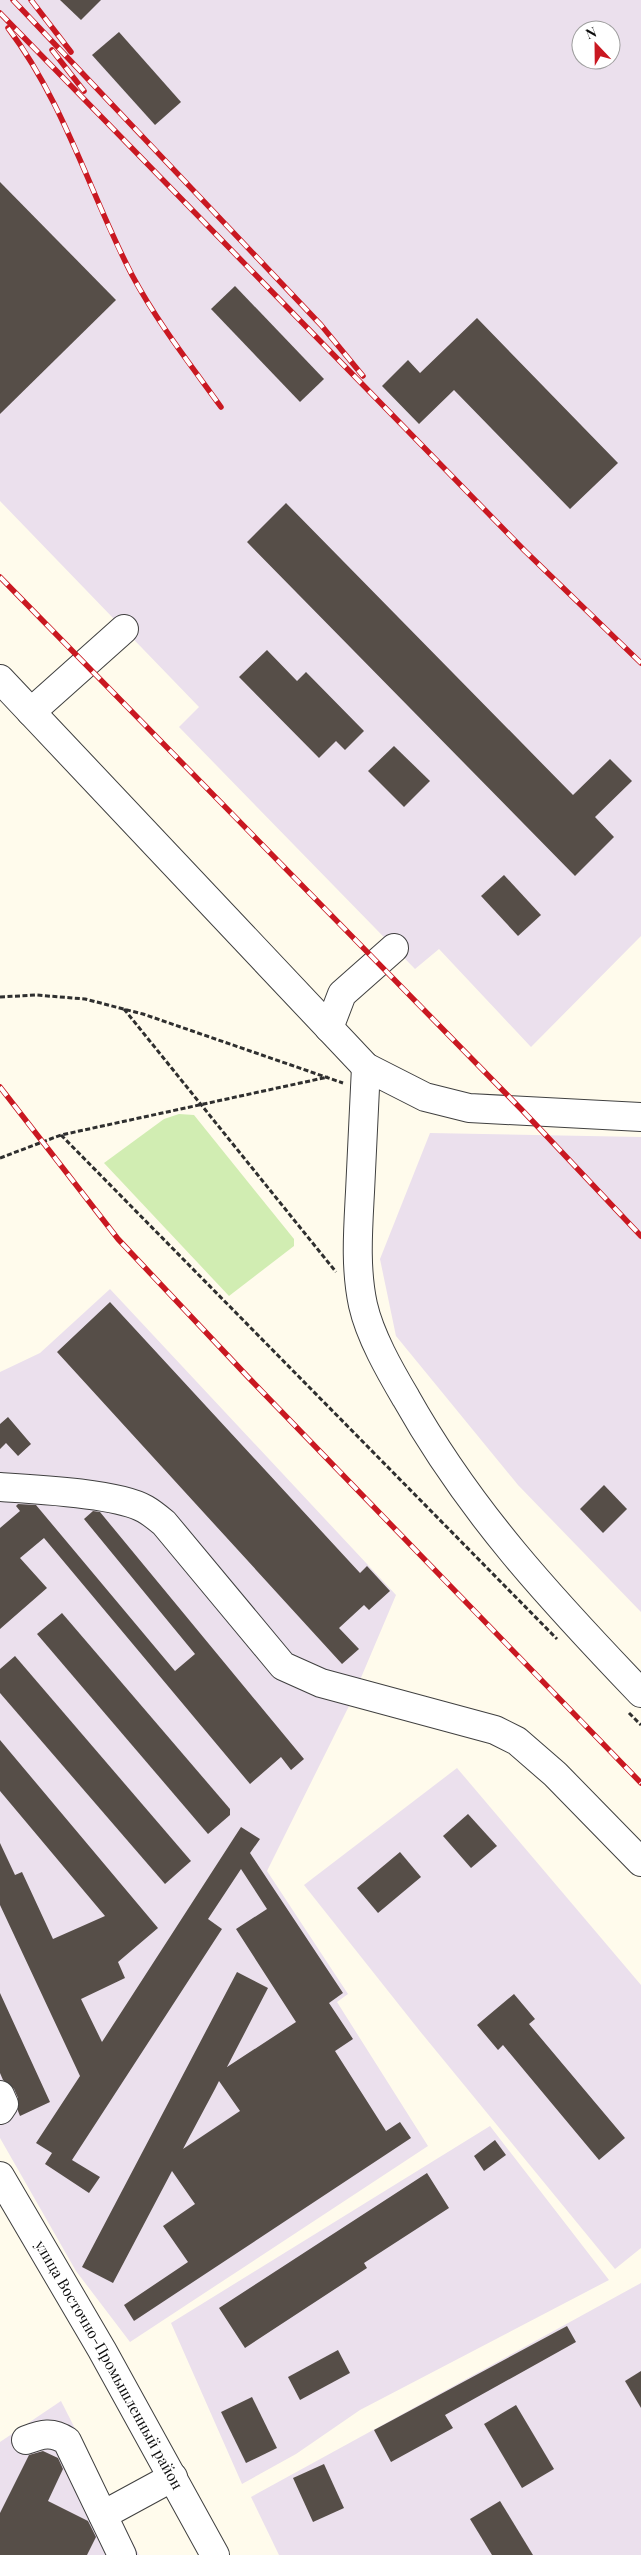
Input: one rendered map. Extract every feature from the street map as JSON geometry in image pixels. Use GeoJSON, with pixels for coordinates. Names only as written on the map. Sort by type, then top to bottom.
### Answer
{"type":"FeatureCollection","features":[{"type":"Feature","properties":{"kind":"street"},"geometry":{"type":"LineString","coordinates":[[32,712],[124,629]]}},
{"type":"Feature","properties":{"kind":"street"},"geometry":{"type":"LineString","coordinates":[[0,679],[329,1028],[366,1079],[424,1097],[469,1108],[641,1117]]}},
{"type":"Feature","properties":{"kind":"street"},"geometry":{"type":"LineString","coordinates":[[329,1028],[342,994],[394,948]]}},
{"type":"Feature","properties":{"kind":"street"},"geometry":{"type":"LineString","coordinates":[[366,1079],[357,1252],[364,1306],[386,1363],[415,1415],[457,1480],[503,1542],[634,1702]]}},
{"type":"Feature","properties":{"kind":"street"},"geometry":{"type":"LineString","coordinates":[[0,1487],[40,1489],[125,1501],[144,1508],[164,1523],[282,1666],[321,1683],[495,1730],[517,1741],[555,1774],[641,1862]]}},
{"type":"Feature","properties":{"kind":"street"},"geometry":{"type":"LineString","coordinates":[[0,2095],[4,2104],[0,2110]]}},
{"type":"Feature","properties":{"kind":"street","name":"улица Восточно-Промышленный район"},"geometry":{"type":"LineString","coordinates":[[0,2176],[173,2477],[215,2555]]}},
{"type":"Feature","properties":{"kind":"street"},"geometry":{"type":"LineString","coordinates":[[26,2440],[43,2434],[57,2434],[67,2441],[122,2555]]}},
{"type":"Feature","properties":{"kind":"street"},"geometry":{"type":"LineString","coordinates":[[103,2515],[173,2477]]}},
{"type":"Feature","properties":{"kind":"path"},"geometry":{"type":"LineString","coordinates":[[0,997],[36,994],[85,999],[124,1009],[328,1077]]}},
{"type":"Feature","properties":{"kind":"path"},"geometry":{"type":"LineString","coordinates":[[124,1009],[338,1275]]}},
{"type":"Feature","properties":{"kind":"path"},"geometry":{"type":"LineString","coordinates":[[0,1158],[61,1135],[201,1104],[328,1077],[366,1079]]}},
{"type":"Feature","properties":{"kind":"path"},"geometry":{"type":"LineString","coordinates":[[61,1135],[557,1640]]}},
{"type":"Feature","properties":{"kind":"path"},"geometry":{"type":"LineString","coordinates":[[634,1702],[641,1725]]}},
{"type":"Feature","properties":{"kind":"shaded area"},"geometry":{"type":"Polygon","coordinates":[[[0,0],[641,0],[641,936],[531,1047],[439,949],[415,969],[179,727],[199,707],[0,501],[0,0]]]}},
{"type":"Feature","properties":{"kind":"shaded area"},"geometry":{"type":"Polygon","coordinates":[[[430,1133],[641,1137],[641,1612],[518,1485],[396,1336],[380,1259],[430,1133]]]}},
{"type":"Feature","properties":{"kind":"shaded area"},"geometry":{"type":"Polygon","coordinates":[[[110,1289],[396,1595],[349,1706],[267,1871],[348,1994],[337,2002],[428,2146],[130,2342],[76,2271],[0,2138],[0,1372],[40,1353],[110,1289]]]}},
{"type":"Feature","properties":{"kind":"shaded area"},"geometry":{"type":"Polygon","coordinates":[[[457,1768],[641,1985],[641,2248],[615,2269],[419,2030],[304,1885],[457,1768]]]}},
{"type":"Feature","properties":{"kind":"shaded area"},"geometry":{"type":"Polygon","coordinates":[[[490,2126],[609,2280],[360,2410],[296,2454],[242,2484],[171,2323],[490,2126]]]}},
{"type":"Feature","properties":{"kind":"shaded area"},"geometry":{"type":"Polygon","coordinates":[[[641,2283],[641,2555],[279,2555],[251,2497],[641,2283]]]}},
{"type":"Feature","properties":{"kind":"shaded area"},"geometry":{"type":"Polygon","coordinates":[[[61,2401],[139,2555],[0,2555],[0,2442],[61,2401]]]}},
{"type":"Feature","properties":{"kind":"green space"},"geometry":{"type":"Polygon","coordinates":[[[179,1114],[194,1115],[294,1239],[294,1246],[229,1296],[104,1163],[164,1119],[179,1114]]]}},
{"type":"Feature","properties":{"kind":"building"},"geometry":{"type":"Polygon","coordinates":[[[60,0],[101,0],[81,20],[60,0]]]}},
{"type":"Feature","properties":{"kind":"building"},"geometry":{"type":"Polygon","coordinates":[[[119,32],[181,102],[155,125],[92,55],[119,32]]]}},
{"type":"Feature","properties":{"kind":"building"},"geometry":{"type":"Polygon","coordinates":[[[0,182],[116,300],[0,414],[0,182]]]}},
{"type":"Feature","properties":{"kind":"building"},"geometry":{"type":"Polygon","coordinates":[[[235,286],[324,379],[300,402],[211,309],[235,286]]]}},
{"type":"Feature","properties":{"kind":"building"},"geometry":{"type":"Polygon","coordinates":[[[477,318],[618,463],[570,509],[454,390],[419,424],[382,386],[408,360],[420,373],[477,318]]]}},
{"type":"Feature","properties":{"kind":"building"},"geometry":{"type":"Polygon","coordinates":[[[286,503],[573,795],[610,759],[632,781],[595,817],[614,837],[575,876],[247,542],[286,503]]]}},
{"type":"Feature","properties":{"kind":"building"},"geometry":{"type":"Polygon","coordinates":[[[267,650],[297,681],[306,672],[364,731],[345,750],[336,741],[319,758],[239,677],[267,650]]]}},
{"type":"Feature","properties":{"kind":"building"},"geometry":{"type":"Polygon","coordinates":[[[394,746],[430,781],[404,807],[368,771],[394,746]]]}},
{"type":"Feature","properties":{"kind":"building"},"geometry":{"type":"Polygon","coordinates":[[[504,875],[541,915],[518,936],[481,896],[504,875]]]}},
{"type":"Feature","properties":{"kind":"building"},"geometry":{"type":"Polygon","coordinates":[[[110,1302],[360,1573],[367,1566],[390,1591],[369,1610],[364,1605],[339,1628],[359,1649],[342,1664],[57,1352],[110,1302]]]}},
{"type":"Feature","properties":{"kind":"building"},"geometry":{"type":"Polygon","coordinates":[[[8,1417],[31,1444],[18,1456],[6,1443],[0,1449],[0,1424],[8,1417]]]}},
{"type":"Feature","properties":{"kind":"building"},"geometry":{"type":"Polygon","coordinates":[[[604,1485],[627,1509],[603,1533],[580,1509],[604,1485]]]}},
{"type":"Feature","properties":{"kind":"building"},"geometry":{"type":"Polygon","coordinates":[[[18,1504],[36,1505],[175,1671],[195,1654],[84,1519],[93,1511],[100,1512],[304,1759],[291,1770],[281,1757],[250,1784],[44,1538],[20,1558],[47,1588],[0,1629],[0,1528],[20,1511],[16,1506],[18,1504]]]}},
{"type":"Feature","properties":{"kind":"building"},"geometry":{"type":"Polygon","coordinates":[[[62,1613],[230,1809],[230,1815],[208,1834],[37,1634],[62,1613]]]}},
{"type":"Feature","properties":{"kind":"building"},"geometry":{"type":"Polygon","coordinates":[[[15,1656],[191,1861],[165,1884],[0,1693],[0,1669],[15,1656]]]}},
{"type":"Feature","properties":{"kind":"building"},"geometry":{"type":"Polygon","coordinates":[[[0,1740],[158,1928],[118,1962],[125,1978],[81,1999],[102,2042],[241,1827],[260,1839],[250,1853],[343,1993],[329,2003],[353,2039],[335,2051],[386,2131],[400,2122],[411,2138],[134,2321],[124,2305],[188,2262],[163,2226],[195,2204],[172,2171],[113,2283],[82,2267],[237,1972],[268,1988],[227,2067],[296,2022],[236,1929],[267,1909],[241,1869],[208,1919],[222,1929],[72,2160],[100,2177],[89,2193],[45,2164],[52,2153],[36,2143],[80,2076],[0,1905],[0,1843],[15,1875],[22,1872],[53,1939],[105,1916],[0,1791],[0,1740]],[[219,2081],[183,2149],[240,2111],[219,2081]]]}},
{"type":"Feature","properties":{"kind":"building"},"geometry":{"type":"Polygon","coordinates":[[[468,1814],[497,1846],[471,1868],[443,1836],[468,1814]]]}},
{"type":"Feature","properties":{"kind":"building"},"geometry":{"type":"Polygon","coordinates":[[[400,1852],[421,1877],[378,1913],[357,1888],[400,1852]]]}},
{"type":"Feature","properties":{"kind":"building"},"geometry":{"type":"Polygon","coordinates":[[[0,1993],[50,2102],[20,2116],[18,2098],[14,2089],[3,2080],[0,2073],[0,1993]]]}},
{"type":"Feature","properties":{"kind":"building"},"geometry":{"type":"Polygon","coordinates":[[[514,1994],[535,2019],[529,2024],[625,2138],[599,2160],[503,2045],[498,2050],[477,2025],[514,1994]]]}},
{"type":"Feature","properties":{"kind":"building"},"geometry":{"type":"Polygon","coordinates":[[[495,2140],[506,2155],[484,2171],[474,2156],[495,2140]]]}},
{"type":"Feature","properties":{"kind":"building"},"geometry":{"type":"Polygon","coordinates":[[[427,2173],[449,2208],[364,2263],[367,2268],[245,2348],[219,2308],[427,2173]]]}},
{"type":"Feature","properties":{"kind":"building"},"geometry":{"type":"Polygon","coordinates":[[[567,2326],[576,2342],[445,2415],[453,2428],[391,2462],[374,2430],[567,2326]]]}},
{"type":"Feature","properties":{"kind":"building"},"geometry":{"type":"Polygon","coordinates":[[[338,2350],[350,2373],[300,2400],[288,2377],[338,2350]]]}},
{"type":"Feature","properties":{"kind":"building"},"geometry":{"type":"Polygon","coordinates":[[[641,2371],[641,2408],[625,2381],[641,2371]]]}},
{"type":"Feature","properties":{"kind":"building"},"geometry":{"type":"Polygon","coordinates":[[[252,2397],[277,2448],[246,2463],[221,2412],[252,2397]]]}},
{"type":"Feature","properties":{"kind":"building"},"geometry":{"type":"Polygon","coordinates":[[[516,2405],[554,2469],[522,2488],[484,2424],[516,2405]]]}},
{"type":"Feature","properties":{"kind":"building"},"geometry":{"type":"Polygon","coordinates":[[[43,2451],[58,2458],[63,2469],[48,2501],[88,2521],[96,2537],[87,2555],[0,2555],[0,2513],[29,2455],[43,2451]]]}},
{"type":"Feature","properties":{"kind":"building"},"geometry":{"type":"Polygon","coordinates":[[[324,2464],[344,2508],[313,2522],[293,2478],[324,2464]]]}},
{"type":"Feature","properties":{"kind":"building"},"geometry":{"type":"Polygon","coordinates":[[[500,2501],[533,2555],[492,2555],[470,2519],[500,2501]]]}},
{"type":"Feature","properties":{"kind":"railway"},"geometry":{"type":"LineString","coordinates":[[13,0],[321,325],[363,376]]}},
{"type":"Feature","properties":{"kind":"railway"},"geometry":{"type":"LineString","coordinates":[[31,0],[71,52]]}},
{"type":"Feature","properties":{"kind":"railway"},"geometry":{"type":"LineString","coordinates":[[0,13],[525,551],[641,663]]}},
{"type":"Feature","properties":{"kind":"railway"},"geometry":{"type":"LineString","coordinates":[[8,28],[28,57],[61,117],[132,275],[174,342],[221,407]]}},
{"type":"Feature","properties":{"kind":"railway"},"geometry":{"type":"LineString","coordinates":[[52,50],[84,91]]}},
{"type":"Feature","properties":{"kind":"railway"},"geometry":{"type":"LineString","coordinates":[[0,577],[522,1110],[641,1236]]}},
{"type":"Feature","properties":{"kind":"railway"},"geometry":{"type":"LineString","coordinates":[[0,1087],[118,1239],[248,1377],[641,1783]]}}]}
